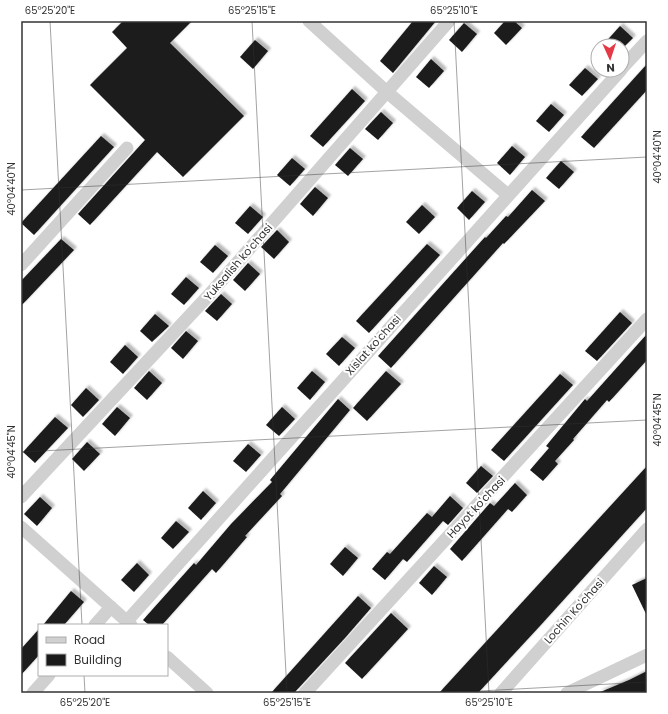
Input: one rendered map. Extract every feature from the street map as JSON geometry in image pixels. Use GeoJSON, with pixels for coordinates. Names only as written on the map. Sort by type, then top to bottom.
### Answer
{"type":"FeatureCollection","features":[{"type":"Feature","properties":{"kind":"street"},"geometry":{"type":"LineString","coordinates":[[309,21],[387,92],[508,195]]}},
{"type":"Feature","properties":{"kind":"street","name":"Yuksalish ko'chasi"},"geometry":{"type":"LineString","coordinates":[[21,497],[208,296],[449,21]]}},
{"type":"Feature","properties":{"kind":"street","name":"Xislat ko'chasi"},"geometry":{"type":"LineString","coordinates":[[630,59],[647,41]]}},
{"type":"Feature","properties":{"kind":"street","name":"Xislat ko'chasi"},"geometry":{"type":"LineString","coordinates":[[129,623],[613,78]]}},
{"type":"Feature","properties":{"kind":"street"},"geometry":{"type":"LineString","coordinates":[[21,265],[127,148]]}},
{"type":"Feature","properties":{"kind":"street","name":"Hayot ko'chasi"},"geometry":{"type":"LineString","coordinates":[[305,693],[647,319]]}},
{"type":"Feature","properties":{"kind":"street"},"geometry":{"type":"LineString","coordinates":[[21,527],[129,623]]}},
{"type":"Feature","properties":{"kind":"street","name":"Lochin Ko'chasi"},"geometry":{"type":"LineString","coordinates":[[501,693],[647,529]]}},
{"type":"Feature","properties":{"kind":"street"},"geometry":{"type":"LineString","coordinates":[[96,624],[111,607]]}},
{"type":"Feature","properties":{"kind":"street"},"geometry":{"type":"LineString","coordinates":[[567,693],[647,655]]}},
{"type":"Feature","properties":{"kind":"street"},"geometry":{"type":"LineString","coordinates":[[168,658],[207,693]]}},
{"type":"Feature","properties":{"kind":"street"},"geometry":{"type":"LineString","coordinates":[[33,693],[49,676]]}},
{"type":"Feature","properties":{"kind":"building"},"geometry":{"type":"Polygon","coordinates":[[[123,21],[192,21],[170,43],[244,116],[183,177],[157,152],[90,225],[78,214],[145,140],[90,85],[127,48],[112,32],[123,21]]]}},
{"type":"Feature","properties":{"kind":"building"},"geometry":{"type":"Polygon","coordinates":[[[413,21],[436,21],[393,73],[380,61],[413,21]]]}},
{"type":"Feature","properties":{"kind":"building"},"geometry":{"type":"Polygon","coordinates":[[[505,21],[514,21],[522,28],[506,45],[494,33],[505,21]]]}},
{"type":"Feature","properties":{"kind":"building"},"geometry":{"type":"Polygon","coordinates":[[[464,23],[477,34],[462,52],[449,40],[464,23]]]}},
{"type":"Feature","properties":{"kind":"building"},"geometry":{"type":"Polygon","coordinates":[[[620,26],[633,38],[630,41],[630,38],[609,38],[620,26]]]}},
{"type":"Feature","properties":{"kind":"building"},"geometry":{"type":"Polygon","coordinates":[[[255,40],[268,51],[253,69],[240,57],[255,40]]]}},
{"type":"Feature","properties":{"kind":"building"},"geometry":{"type":"Polygon","coordinates":[[[431,59],[444,71],[429,88],[416,77],[431,59]]]}},
{"type":"Feature","properties":{"kind":"building"},"geometry":{"type":"Polygon","coordinates":[[[647,64],[647,90],[594,148],[581,137],[647,64]]]}},
{"type":"Feature","properties":{"kind":"building"},"geometry":{"type":"Polygon","coordinates":[[[585,68],[590,72],[590,78],[598,79],[582,96],[569,85],[585,68]]]}},
{"type":"Feature","properties":{"kind":"building"},"geometry":{"type":"Polygon","coordinates":[[[352,89],[365,101],[323,147],[310,136],[352,89]]]}},
{"type":"Feature","properties":{"kind":"building"},"geometry":{"type":"Polygon","coordinates":[[[551,104],[564,115],[549,132],[536,121],[551,104]]]}},
{"type":"Feature","properties":{"kind":"building"},"geometry":{"type":"Polygon","coordinates":[[[381,112],[393,123],[378,140],[365,129],[381,112]]]}},
{"type":"Feature","properties":{"kind":"building"},"geometry":{"type":"Polygon","coordinates":[[[101,136],[114,147],[34,235],[21,223],[101,136]]]}},
{"type":"Feature","properties":{"kind":"building"},"geometry":{"type":"Polygon","coordinates":[[[512,146],[525,157],[510,175],[497,163],[512,146]]]}},
{"type":"Feature","properties":{"kind":"building"},"geometry":{"type":"Polygon","coordinates":[[[350,148],[363,159],[348,176],[335,165],[350,148]]]}},
{"type":"Feature","properties":{"kind":"building"},"geometry":{"type":"Polygon","coordinates":[[[292,158],[305,169],[290,186],[277,175],[292,158]]]}},
{"type":"Feature","properties":{"kind":"building"},"geometry":{"type":"Polygon","coordinates":[[[561,161],[574,172],[559,189],[546,178],[561,161]]]}},
{"type":"Feature","properties":{"kind":"building"},"geometry":{"type":"Polygon","coordinates":[[[315,187],[328,198],[313,216],[300,204],[315,187]]]}},
{"type":"Feature","properties":{"kind":"building"},"geometry":{"type":"Polygon","coordinates":[[[532,190],[545,201],[504,244],[503,243],[391,368],[378,356],[485,237],[486,238],[506,216],[508,217],[532,190]]]}},
{"type":"Feature","properties":{"kind":"building"},"geometry":{"type":"Polygon","coordinates":[[[472,191],[485,202],[469,220],[457,208],[472,191]]]}},
{"type":"Feature","properties":{"kind":"building"},"geometry":{"type":"Polygon","coordinates":[[[422,205],[435,217],[419,234],[406,222],[422,205]]]}},
{"type":"Feature","properties":{"kind":"building"},"geometry":{"type":"Polygon","coordinates":[[[250,206],[263,217],[248,234],[235,223],[250,206]]]}},
{"type":"Feature","properties":{"kind":"building"},"geometry":{"type":"Polygon","coordinates":[[[277,230],[289,242],[274,259],[261,247],[277,230]]]}},
{"type":"Feature","properties":{"kind":"building"},"geometry":{"type":"Polygon","coordinates":[[[61,239],[74,250],[21,306],[21,281],[61,239]]]}},
{"type":"Feature","properties":{"kind":"building"},"geometry":{"type":"Polygon","coordinates":[[[427,244],[440,255],[369,333],[356,321],[427,244]]]}},
{"type":"Feature","properties":{"kind":"building"},"geometry":{"type":"Polygon","coordinates":[[[215,245],[228,256],[213,273],[200,262],[215,245]]]}},
{"type":"Feature","properties":{"kind":"building"},"geometry":{"type":"Polygon","coordinates":[[[248,263],[260,274],[245,291],[233,280],[248,263]]]}},
{"type":"Feature","properties":{"kind":"building"},"geometry":{"type":"Polygon","coordinates":[[[186,277],[199,288],[184,305],[171,294],[186,277]]]}},
{"type":"Feature","properties":{"kind":"building"},"geometry":{"type":"Polygon","coordinates":[[[221,294],[232,304],[217,321],[205,311],[221,294]]]}},
{"type":"Feature","properties":{"kind":"building"},"geometry":{"type":"Polygon","coordinates":[[[620,312],[632,323],[597,361],[585,351],[620,312]]]}},
{"type":"Feature","properties":{"kind":"building"},"geometry":{"type":"Polygon","coordinates":[[[155,314],[169,326],[152,342],[140,331],[155,314]]]}},
{"type":"Feature","properties":{"kind":"building"},"geometry":{"type":"Polygon","coordinates":[[[186,331],[198,341],[183,359],[171,348],[186,331]]]}},
{"type":"Feature","properties":{"kind":"building"},"geometry":{"type":"Polygon","coordinates":[[[647,334],[647,360],[609,402],[607,400],[573,439],[574,440],[555,461],[558,464],[543,481],[530,470],[549,448],[546,446],[585,399],[587,401],[647,334]]]}},
{"type":"Feature","properties":{"kind":"building"},"geometry":{"type":"Polygon","coordinates":[[[342,337],[355,348],[339,366],[326,354],[342,337]]]}},
{"type":"Feature","properties":{"kind":"building"},"geometry":{"type":"Polygon","coordinates":[[[125,345],[138,357],[123,374],[110,362],[125,345]]]}},
{"type":"Feature","properties":{"kind":"building"},"geometry":{"type":"Polygon","coordinates":[[[149,371],[162,383],[147,400],[134,388],[149,371]]]}},
{"type":"Feature","properties":{"kind":"building"},"geometry":{"type":"Polygon","coordinates":[[[312,371],[325,382],[310,400],[297,388],[312,371]]]}},
{"type":"Feature","properties":{"kind":"building"},"geometry":{"type":"Polygon","coordinates":[[[386,371],[401,384],[367,421],[353,408],[386,371]]]}},
{"type":"Feature","properties":{"kind":"building"},"geometry":{"type":"Polygon","coordinates":[[[560,374],[573,385],[504,461],[491,450],[560,374]]]}},
{"type":"Feature","properties":{"kind":"building"},"geometry":{"type":"Polygon","coordinates":[[[86,388],[99,400],[83,417],[71,405],[86,388]]]}},
{"type":"Feature","properties":{"kind":"building"},"geometry":{"type":"Polygon","coordinates":[[[338,399],[350,410],[280,494],[282,496],[245,536],[247,537],[216,573],[212,569],[163,624],[148,624],[143,620],[194,563],[196,565],[231,524],[272,482],[270,480],[338,399]]]}},
{"type":"Feature","properties":{"kind":"building"},"geometry":{"type":"Polygon","coordinates":[[[117,407],[130,418],[115,436],[102,424],[117,407]]]}},
{"type":"Feature","properties":{"kind":"building"},"geometry":{"type":"Polygon","coordinates":[[[282,407],[295,419],[279,436],[266,425],[282,407]]]}},
{"type":"Feature","properties":{"kind":"building"},"geometry":{"type":"Polygon","coordinates":[[[55,417],[68,428],[35,463],[23,452],[55,417]]]}},
{"type":"Feature","properties":{"kind":"building"},"geometry":{"type":"Polygon","coordinates":[[[87,442],[100,454],[84,471],[72,459],[87,442]]]}},
{"type":"Feature","properties":{"kind":"building"},"geometry":{"type":"Polygon","coordinates":[[[248,444],[261,455],[246,472],[233,461],[248,444]]]}},
{"type":"Feature","properties":{"kind":"building"},"geometry":{"type":"Polygon","coordinates":[[[481,466],[493,476],[477,493],[466,483],[481,466]]]}},
{"type":"Feature","properties":{"kind":"building"},"geometry":{"type":"Polygon","coordinates":[[[647,466],[647,508],[539,627],[478,693],[439,693],[647,466]]]}},
{"type":"Feature","properties":{"kind":"building"},"geometry":{"type":"Polygon","coordinates":[[[515,483],[527,495],[512,512],[508,509],[462,561],[450,549],[490,503],[494,506],[515,483]]]}},
{"type":"Feature","properties":{"kind":"building"},"geometry":{"type":"Polygon","coordinates":[[[203,491],[216,503],[201,520],[188,508],[203,491]]]}},
{"type":"Feature","properties":{"kind":"building"},"geometry":{"type":"Polygon","coordinates":[[[450,496],[463,508],[448,525],[443,521],[407,562],[403,559],[385,580],[372,569],[387,552],[390,554],[427,513],[432,517],[450,496]]]}},
{"type":"Feature","properties":{"kind":"building"},"geometry":{"type":"Polygon","coordinates":[[[40,497],[52,508],[37,526],[24,514],[40,497]]]}},
{"type":"Feature","properties":{"kind":"building"},"geometry":{"type":"Polygon","coordinates":[[[176,521],[189,532],[173,549],[161,538],[176,521]]]}},
{"type":"Feature","properties":{"kind":"building"},"geometry":{"type":"Polygon","coordinates":[[[345,547],[358,558],[343,576],[330,564],[345,547]]]}},
{"type":"Feature","properties":{"kind":"building"},"geometry":{"type":"Polygon","coordinates":[[[137,563],[149,575],[134,592],[121,580],[137,563]]]}},
{"type":"Feature","properties":{"kind":"building"},"geometry":{"type":"Polygon","coordinates":[[[434,566],[447,577],[432,595],[419,583],[434,566]]]}},
{"type":"Feature","properties":{"kind":"building"},"geometry":{"type":"Polygon","coordinates":[[[647,578],[647,616],[632,585],[647,578]]]}},
{"type":"Feature","properties":{"kind":"building"},"geometry":{"type":"Polygon","coordinates":[[[71,591],[84,602],[65,624],[44,624],[71,591]]]}},
{"type":"Feature","properties":{"kind":"building"},"geometry":{"type":"Polygon","coordinates":[[[358,596],[371,608],[345,638],[294,693],[271,693],[358,596]]]}},
{"type":"Feature","properties":{"kind":"building"},"geometry":{"type":"Polygon","coordinates":[[[391,613],[408,629],[362,679],[345,663],[391,613]]]}},
{"type":"Feature","properties":{"kind":"building"},"geometry":{"type":"Polygon","coordinates":[[[38,630],[38,656],[21,675],[21,649],[38,630]]]}},
{"type":"Feature","properties":{"kind":"building"},"geometry":{"type":"Polygon","coordinates":[[[647,671],[647,693],[598,693],[629,680],[647,671]]]}}]}
